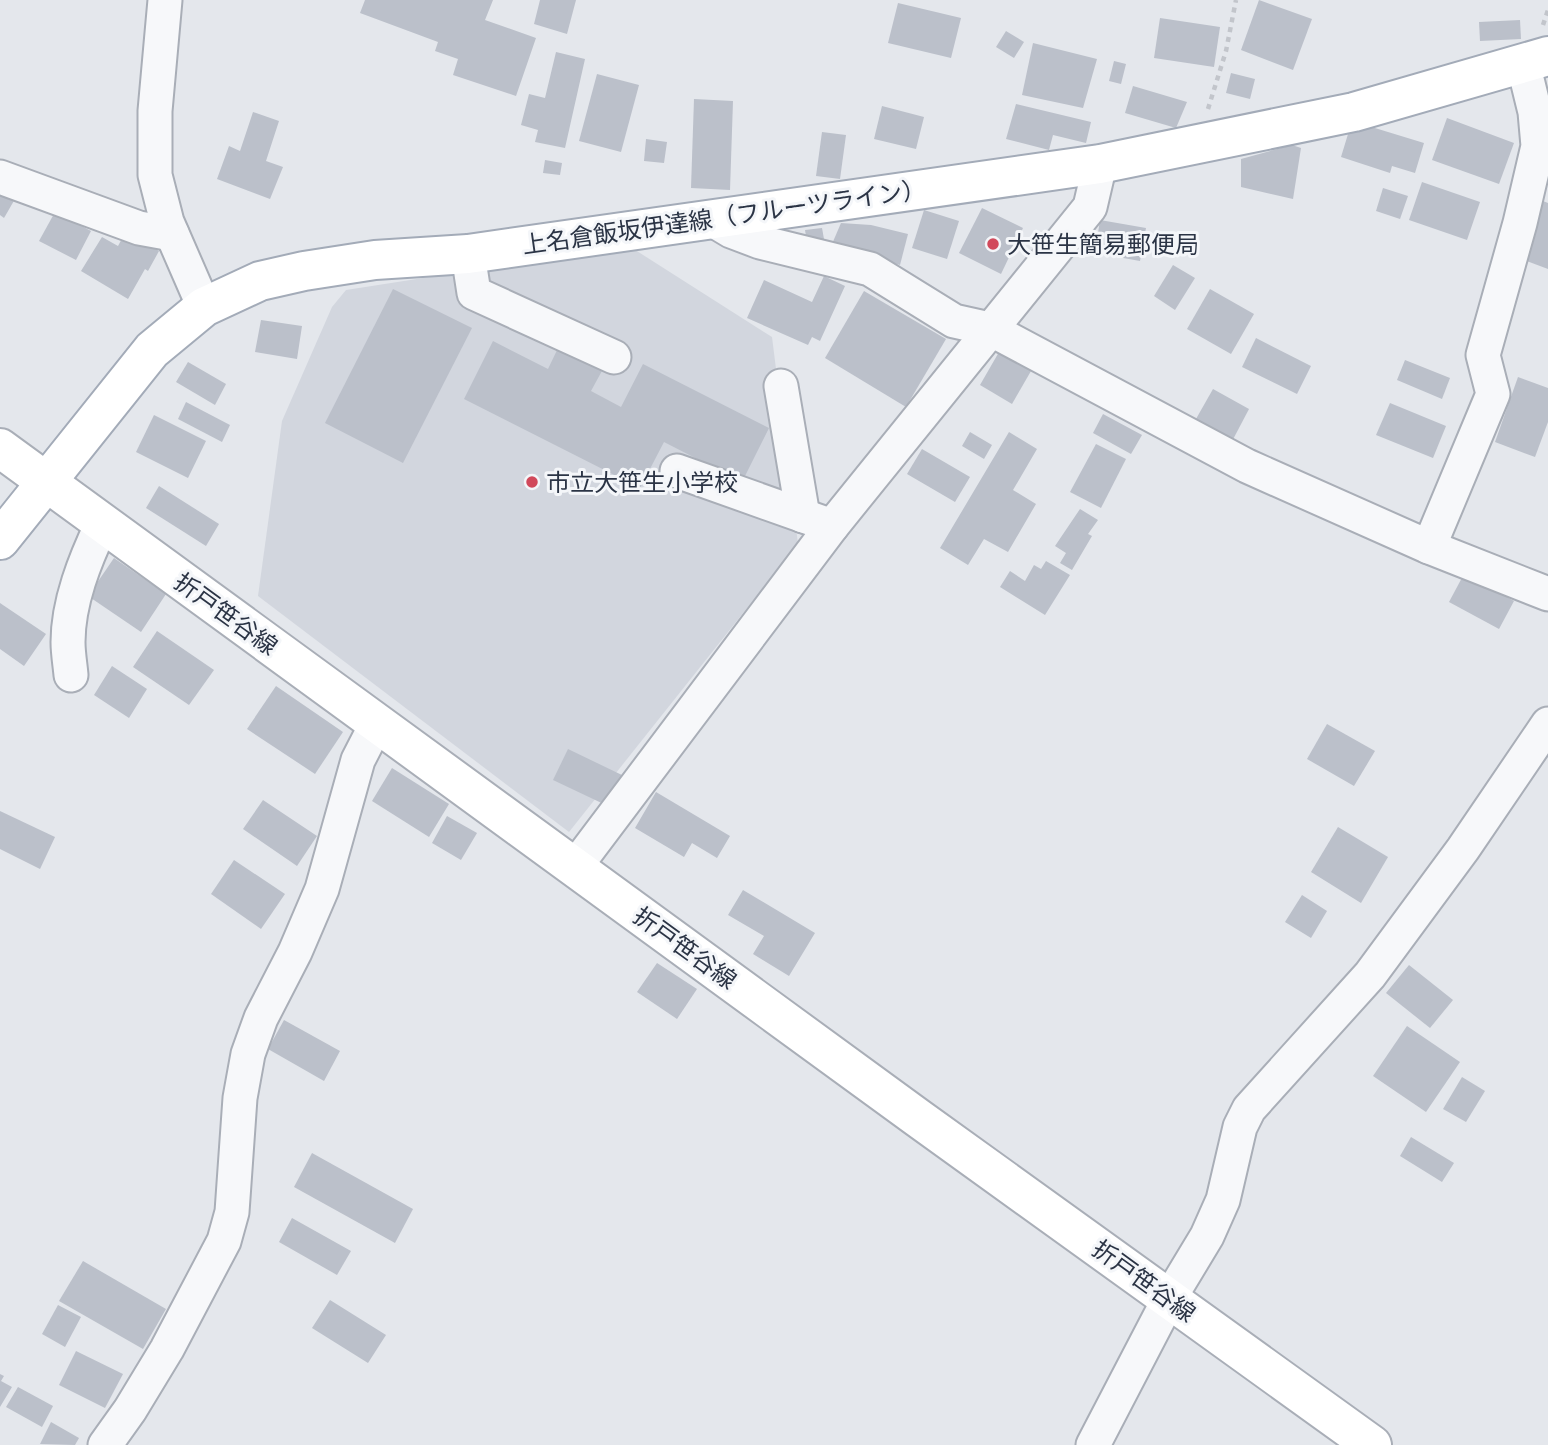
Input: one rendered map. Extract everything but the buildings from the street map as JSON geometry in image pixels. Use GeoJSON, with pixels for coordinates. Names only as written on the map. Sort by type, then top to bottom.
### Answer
{"type":"FeatureCollection","features":[{"type":"Feature","properties":{"kind":"main road","name":"上名倉飯坂伊達線（フルーツライン）"},"geometry":{"type":"LineString","coordinates":[[0,540],[152,350],[204,307],[260,281],[375,260],[468,254],[1100,164],[1354,112],[1536,60]]}},
{"type":"Feature","properties":{"kind":"main road","name":"折戸笹谷線"},"geometry":{"type":"LineString","coordinates":[[0,448],[1371,1445]]}},
{"type":"Feature","properties":{"kind":"street"},"geometry":{"type":"LineString","coordinates":[[164,0],[155,111],[155,175],[172,234],[204,307]]}},
{"type":"Feature","properties":{"kind":"street"},"geometry":{"type":"LineString","coordinates":[[1429,547],[1493,394],[1483,355],[1520,223],[1538,146],[1535,112],[1536,60]]}},
{"type":"Feature","properties":{"kind":"street"},"geometry":{"type":"LineString","coordinates":[[575,867],[818,521],[989,329],[1090,207],[1100,164]]}},
{"type":"Feature","properties":{"kind":"street"},"geometry":{"type":"LineString","coordinates":[[0,177],[139,228],[172,234]]}},
{"type":"Feature","properties":{"kind":"street"},"geometry":{"type":"LineString","coordinates":[[711,219],[731,231],[760,242],[870,269],[954,321],[989,329],[1247,466],[1429,547],[1548,594]]}},
{"type":"Feature","properties":{"kind":"street"},"geometry":{"type":"LineString","coordinates":[[468,254],[474,293],[614,357]]}},
{"type":"Feature","properties":{"kind":"street"},"geometry":{"type":"LineString","coordinates":[[781,386],[818,521]]}},
{"type":"Feature","properties":{"kind":"street"},"geometry":{"type":"LineString","coordinates":[[677,471],[818,521]]}},
{"type":"Feature","properties":{"kind":"street"},"geometry":{"type":"LineString","coordinates":[[71,675],[68,641],[71,612],[89,553],[102,524]]}},
{"type":"Feature","properties":{"kind":"street"},"geometry":{"type":"LineString","coordinates":[[104,1445],[130,1410],[167,1349],[224,1241],[232,1212],[240,1098],[248,1054],[261,1017],[295,952],[322,889],[358,760],[377,723]]}},
{"type":"Feature","properties":{"kind":"street"},"geometry":{"type":"LineString","coordinates":[[1093,1445],[1169,1299],[1207,1236],[1223,1200],[1240,1126],[1249,1109],[1370,975],[1463,849],[1548,724]]}},
{"type":"Feature","properties":{"kind":"path"},"geometry":{"type":"LineString","coordinates":[[1192,145],[1214,94],[1236,0]]}},
{"type":"Feature","properties":{"kind":"shaded area","name":"市立大笹生小学校"},"geometry":{"type":"Polygon","coordinates":[[[629,246],[772,337],[798,544],[569,832],[258,596],[282,421],[332,307],[346,290],[629,246]]]}},
{"type":"Feature","properties":{"kind":"place","name":"大笹生簡易郵便局"},"geometry":{"type":"Point","coordinates":[993,244]}},
{"type":"Feature","properties":{"kind":"place","name":"市立大笹生小学校"},"geometry":{"type":"Point","coordinates":[532,482]}}]}
